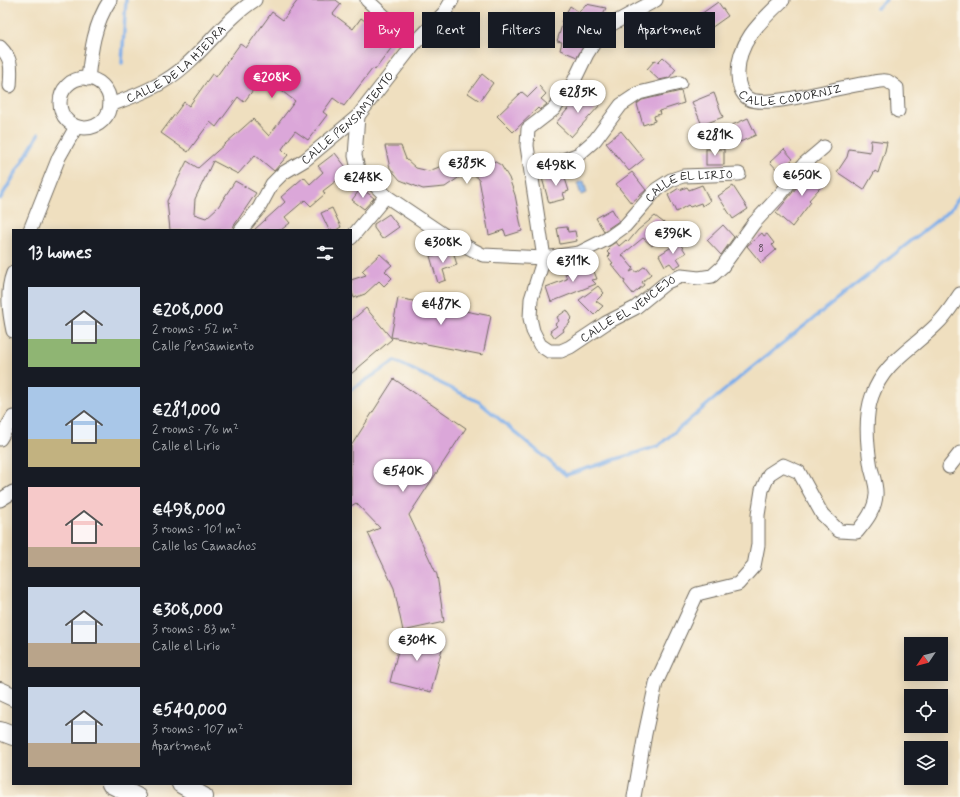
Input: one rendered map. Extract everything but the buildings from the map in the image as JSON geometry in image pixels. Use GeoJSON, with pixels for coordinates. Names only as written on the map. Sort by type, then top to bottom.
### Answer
{"type":"FeatureCollection","features":[{"type":"Feature","properties":{"kind":"highway"},"geometry":{"type":"LineString","coordinates":[[0,691],[12,697]]}},
{"type":"Feature","properties":{"kind":"highway"},"geometry":{"type":"LineString","coordinates":[[0,731],[12,736]]}},
{"type":"Feature","properties":{"kind":"highway"},"geometry":{"type":"LineString","coordinates":[[113,785],[137,797]]}},
{"type":"Feature","properties":{"kind":"highway"},"geometry":{"type":"LineString","coordinates":[[183,785],[204,797]]}},
{"type":"Feature","properties":{"kind":"street"},"geometry":{"type":"LineString","coordinates":[[88,78],[91,48],[96,29],[103,11],[110,0]]}},
{"type":"Feature","properties":{"kind":"street","name":"CALLE DE LA HIEDRA"},"geometry":{"type":"LineString","coordinates":[[110,105],[145,92],[167,80],[193,58],[239,10],[255,0]]}},
{"type":"Feature","properties":{"kind":"street"},"geometry":{"type":"LineString","coordinates":[[367,0],[380,12]]}},
{"type":"Feature","properties":{"kind":"street","name":"CALLE PENSAMIENTO"},"geometry":{"type":"LineString","coordinates":[[414,44],[445,12],[452,0]]}},
{"type":"Feature","properties":{"kind":"street"},"geometry":{"type":"LineString","coordinates":[[544,258],[527,146],[528,129],[554,109],[573,83],[587,54],[603,29],[656,0]]}},
{"type":"Feature","properties":{"kind":"street","name":"CALLE CODORNIZ"},"geometry":{"type":"LineString","coordinates":[[783,0],[748,36],[741,53],[738,66],[738,82],[742,92],[749,99],[760,101],[791,98],[860,84],[886,81],[897,88],[898,111]]}},
{"type":"Feature","properties":{"kind":"street"},"geometry":{"type":"LineString","coordinates":[[0,47],[9,55],[12,68],[10,86]]}},
{"type":"Feature","properties":{"kind":"street","name":"CALLE PENSAMIENTO"},"geometry":{"type":"LineString","coordinates":[[242,229],[259,208],[272,184],[283,173],[305,160],[358,116],[411,48]]}},
{"type":"Feature","properties":{"kind":"street"},"geometry":{"type":"LineString","coordinates":[[88,78],[103,86],[109,96],[110,105],[102,122],[90,128],[76,127],[68,122],[63,115],[60,99],[63,90],[69,84],[79,79],[88,78]]}},
{"type":"Feature","properties":{"kind":"street"},"geometry":{"type":"LineString","coordinates":[[532,172],[579,154],[595,140],[621,105],[639,93],[680,83]]}},
{"type":"Feature","properties":{"kind":"street","name":"CALLE EL LIRIO"},"geometry":{"type":"LineString","coordinates":[[358,116],[355,156],[358,169],[386,196],[444,235],[483,255],[544,258],[579,253],[607,239],[625,226],[657,189],[671,180],[683,176],[739,174]]}},
{"type":"Feature","properties":{"kind":"street"},"geometry":{"type":"LineString","coordinates":[[30,229],[59,157],[76,127]]}},
{"type":"Feature","properties":{"kind":"street","name":"CALLE EL VENCEJO"},"geometry":{"type":"LineString","coordinates":[[544,258],[531,299],[530,318],[533,331],[540,345],[549,351],[561,351],[570,347],[606,323],[635,308],[667,282],[681,276],[699,278],[712,276],[722,267],[754,223],[780,195],[804,164],[824,147]]}},
{"type":"Feature","properties":{"kind":"street"},"geometry":{"type":"LineString","coordinates":[[352,237],[386,196]]}},
{"type":"Feature","properties":{"kind":"street"},"geometry":{"type":"LineString","coordinates":[[12,276],[9,283],[10,316],[12,326]]}},
{"type":"Feature","properties":{"kind":"street"},"geometry":{"type":"LineString","coordinates":[[634,797],[644,734],[656,683],[697,594],[738,584],[754,566],[758,545],[758,515],[762,490],[769,474],[783,466],[799,472],[822,514],[839,532],[857,532],[870,518],[876,494],[868,451],[868,417],[871,397],[879,378],[894,360],[919,342],[938,324],[960,294]]}},
{"type":"Feature","properties":{"kind":"street"},"geometry":{"type":"LineString","coordinates":[[0,439],[12,419]]}},
{"type":"Feature","properties":{"kind":"street"},"geometry":{"type":"LineString","coordinates":[[949,467],[960,453]]}},
{"type":"Feature","properties":{"kind":"street"},"geometry":{"type":"LineString","coordinates":[[0,500],[12,493]]}},
{"type":"Feature","properties":{"kind":"water"},"geometry":{"type":"Polygon","coordinates":[[[584,181],[587,193],[581,195],[577,183],[584,181]]]}},
{"type":"Feature","properties":{"kind":"waterway"},"geometry":{"type":"LineString","coordinates":[[122,63],[126,0]]}},
{"type":"Feature","properties":{"kind":"waterway"},"geometry":{"type":"LineString","coordinates":[[877,8],[886,0]]}},
{"type":"Feature","properties":{"kind":"waterway"},"geometry":{"type":"LineString","coordinates":[[0,199],[39,134]]}},
{"type":"Feature","properties":{"kind":"waterway"},"geometry":{"type":"LineString","coordinates":[[352,389],[395,361],[479,402],[566,475],[658,446],[750,369],[950,210],[960,196]]}}]}
